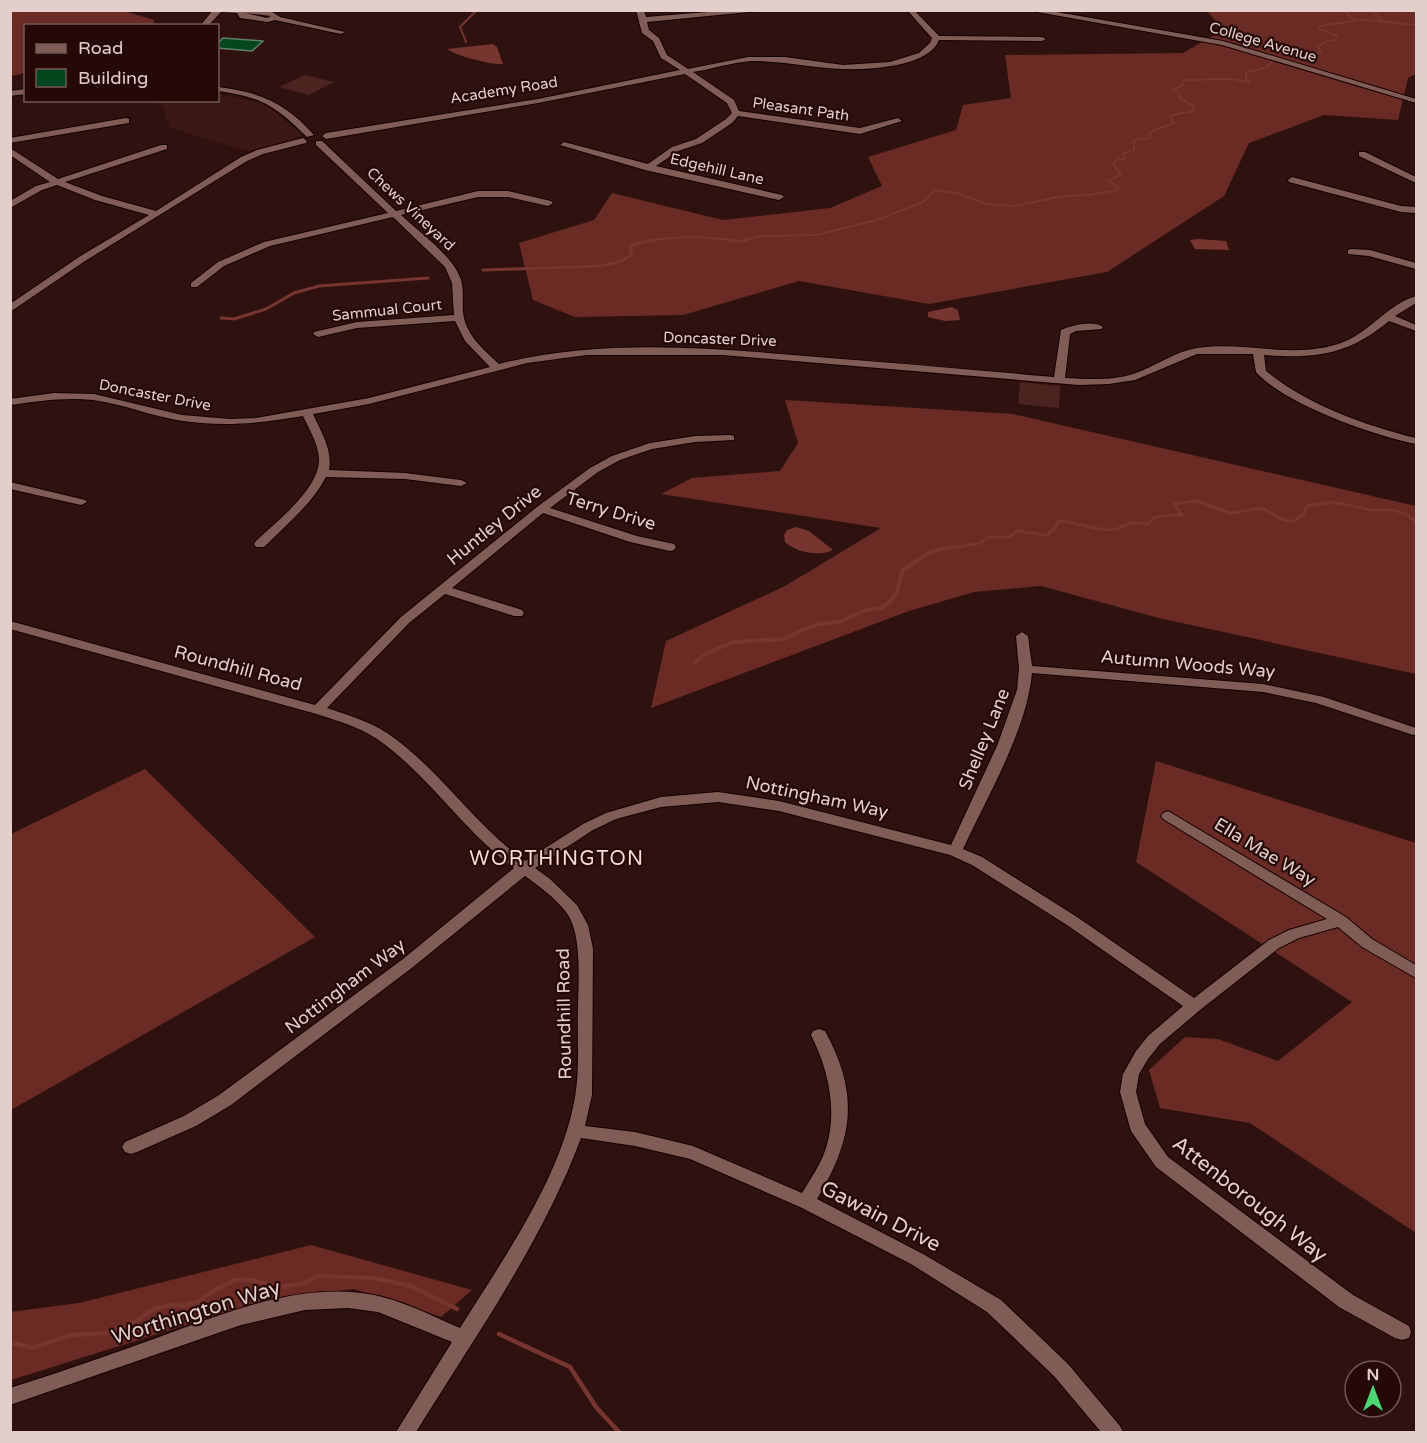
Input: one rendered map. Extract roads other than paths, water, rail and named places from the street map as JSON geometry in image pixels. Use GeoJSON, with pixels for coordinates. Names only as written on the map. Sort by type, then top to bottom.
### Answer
{"type":"FeatureCollection","features":[{"type":"Feature","properties":{"kind":"street"},"geometry":{"type":"LineString","coordinates":[[205,24],[218,10]]}},
{"type":"Feature","properties":{"kind":"street"},"geometry":{"type":"LineString","coordinates":[[223,10],[241,13],[245,17],[268,20],[285,10]]}},
{"type":"Feature","properties":{"kind":"street"},"geometry":{"type":"LineString","coordinates":[[640,10],[645,31],[656,40],[664,56],[731,102],[736,113],[729,121],[699,141],[675,149],[648,168]]}},
{"type":"Feature","properties":{"kind":"street"},"geometry":{"type":"LineString","coordinates":[[642,20],[766,10]]}},
{"type":"Feature","properties":{"kind":"street"},"geometry":{"type":"LineString","coordinates":[[910,10],[936,38],[1042,39]]}},
{"type":"Feature","properties":{"kind":"street","name":"College Avenue"},"geometry":{"type":"LineString","coordinates":[[1029,10],[1223,43],[1416,101]]}},
{"type":"Feature","properties":{"kind":"street"},"geometry":{"type":"LineString","coordinates":[[276,16],[341,32]]}},
{"type":"Feature","properties":{"kind":"street","name":"Academy Road"},"geometry":{"type":"LineString","coordinates":[[307,138],[323,140],[388,124],[538,101],[761,58],[843,67],[879,66],[902,62],[922,55],[934,44],[936,38]]}},
{"type":"Feature","properties":{"kind":"street"},"geometry":{"type":"LineString","coordinates":[[10,309],[82,259],[252,154],[307,138],[276,103],[250,94],[219,90]]}},
{"type":"Feature","properties":{"kind":"street","name":"Pleasant Path"},"geometry":{"type":"LineString","coordinates":[[736,113],[860,131],[898,121]]}},
{"type":"Feature","properties":{"kind":"street"},"geometry":{"type":"LineString","coordinates":[[10,141],[126,121]]}},
{"type":"Feature","properties":{"kind":"street","name":"Chews Vineyard"},"geometry":{"type":"LineString","coordinates":[[323,140],[394,213],[444,259],[455,273],[460,292],[460,318],[466,335],[496,368]]}},
{"type":"Feature","properties":{"kind":"street","name":"Edgehill Lane"},"geometry":{"type":"LineString","coordinates":[[564,145],[648,168],[779,197]]}},
{"type":"Feature","properties":{"kind":"street"},"geometry":{"type":"LineString","coordinates":[[10,205],[28,193],[56,182],[164,147]]}},
{"type":"Feature","properties":{"kind":"street"},"geometry":{"type":"LineString","coordinates":[[10,150],[35,170],[56,182],[94,197],[158,214]]}},
{"type":"Feature","properties":{"kind":"street"},"geometry":{"type":"LineString","coordinates":[[1362,154],[1416,180]]}},
{"type":"Feature","properties":{"kind":"street"},"geometry":{"type":"LineString","coordinates":[[1292,180],[1401,209],[1416,210]]}},
{"type":"Feature","properties":{"kind":"street"},"geometry":{"type":"LineString","coordinates":[[194,285],[221,264],[249,250],[287,238],[394,213],[488,193],[508,194],[548,203]]}},
{"type":"Feature","properties":{"kind":"street"},"geometry":{"type":"LineString","coordinates":[[1351,252],[1370,253],[1416,266]]}},
{"type":"Feature","properties":{"kind":"street","name":"Doncaster Drive"},"geometry":{"type":"LineString","coordinates":[[10,402],[54,396],[94,397],[182,418],[230,422],[307,413],[396,395],[546,357],[587,352],[696,352],[1094,382],[1127,379],[1179,355],[1196,352],[1232,349],[1297,354],[1330,351],[1355,341],[1416,299]]}},
{"type":"Feature","properties":{"kind":"street"},"geometry":{"type":"LineString","coordinates":[[1388,317],[1416,328]]}},
{"type":"Feature","properties":{"kind":"street","name":"Sammual Court"},"geometry":{"type":"LineString","coordinates":[[318,334],[357,325],[460,318]]}},
{"type":"Feature","properties":{"kind":"street"},"geometry":{"type":"LineString","coordinates":[[1059,381],[1065,332],[1074,328],[1098,327]]}},
{"type":"Feature","properties":{"kind":"street"},"geometry":{"type":"LineString","coordinates":[[1258,352],[1262,372],[1282,389],[1378,432],[1416,441]]}},
{"type":"Feature","properties":{"kind":"street"},"geometry":{"type":"LineString","coordinates":[[260,544],[311,491],[323,473],[325,462],[323,452],[307,413]]}},
{"type":"Feature","properties":{"kind":"street","name":"Huntley Drive"},"geometry":{"type":"LineString","coordinates":[[318,710],[381,643],[443,589],[594,470],[632,451],[672,441],[730,438]]}},
{"type":"Feature","properties":{"kind":"street"},"geometry":{"type":"LineString","coordinates":[[323,473],[405,476],[461,483]]}},
{"type":"Feature","properties":{"kind":"street"},"geometry":{"type":"LineString","coordinates":[[10,485],[81,502]]}},
{"type":"Feature","properties":{"kind":"street","name":"Terry Drive"},"geometry":{"type":"LineString","coordinates":[[542,509],[670,547]]}},
{"type":"Feature","properties":{"kind":"street"},"geometry":{"type":"LineString","coordinates":[[443,589],[518,613]]}},
{"type":"Feature","properties":{"kind":"street","name":"Roundhill Road"},"geometry":{"type":"LineString","coordinates":[[10,625],[318,710],[362,725],[399,748],[502,852],[545,883],[572,909],[585,950],[586,989],[584,1084],[575,1131],[562,1166],[521,1246],[406,1432]]}},
{"type":"Feature","properties":{"kind":"street","name":"Shelley Lane"},"geometry":{"type":"LineString","coordinates":[[954,851],[1004,746],[1024,690],[1026,669],[1022,636]]}},
{"type":"Feature","properties":{"kind":"street","name":"Autumn Woods Way"},"geometry":{"type":"LineString","coordinates":[[1026,669],[1263,688],[1319,700],[1413,731]]}},
{"type":"Feature","properties":{"kind":"street","name":"Nottingham Way"},"geometry":{"type":"LineString","coordinates":[[131,1147],[190,1121],[225,1100],[408,963],[523,869],[588,827],[610,816],[637,807],[692,798],[718,797],[779,806],[954,851],[977,861],[1018,886],[1194,1005]]}},
{"type":"Feature","properties":{"kind":"street","name":"Ella Mae Way"},"geometry":{"type":"LineString","coordinates":[[1168,816],[1341,921],[1367,943],[1416,972]]}},
{"type":"Feature","properties":{"kind":"street","name":"Attenborough Way"},"geometry":{"type":"LineString","coordinates":[[1341,921],[1294,934],[1274,944],[1194,1005],[1154,1040],[1142,1055],[1131,1074],[1128,1092],[1131,1110],[1148,1144],[1162,1162],[1346,1301],[1402,1332]]}},
{"type":"Feature","properties":{"kind":"street"},"geometry":{"type":"LineString","coordinates":[[806,1202],[830,1160],[836,1138],[838,1092],[828,1052],[819,1035]]}},
{"type":"Feature","properties":{"kind":"street","name":"Gawain Drive"},"geometry":{"type":"LineString","coordinates":[[575,1131],[635,1139],[693,1154],[806,1202],[917,1258],[994,1306],[1060,1370],[1113,1432]]}},
{"type":"Feature","properties":{"kind":"street","name":"Worthington Way"},"geometry":{"type":"LineString","coordinates":[[10,1396],[224,1322],[318,1300],[350,1300],[385,1307],[465,1339]]}},
{"type":"Feature","properties":{"kind":"waterway"},"geometry":{"type":"LineString","coordinates":[[466,42],[460,27],[477,10]]}},
{"type":"Feature","properties":{"kind":"waterway"},"geometry":{"type":"LineString","coordinates":[[1286,57],[1321,52],[1318,47],[1327,41],[1335,40],[1337,36],[1319,29],[1320,26],[1355,21],[1344,10]]}},
{"type":"Feature","properties":{"kind":"waterway"},"geometry":{"type":"LineString","coordinates":[[1372,10],[1381,20]]}},
{"type":"Feature","properties":{"kind":"waterway"},"geometry":{"type":"LineString","coordinates":[[1356,19],[1416,25]]}},
{"type":"Feature","properties":{"kind":"waterway"},"geometry":{"type":"LineString","coordinates":[[740,241],[763,236],[816,235],[877,220],[923,202],[934,190],[957,193],[987,204],[1015,206],[1063,196],[1089,195],[1117,190],[1118,187],[1108,181],[1121,174],[1113,164],[1117,160],[1126,158],[1123,154],[1134,149],[1134,140],[1150,138],[1150,132],[1174,123],[1170,117],[1172,115],[1194,111],[1193,106],[1180,98],[1179,93],[1173,90],[1184,84],[1183,80],[1233,79],[1250,83],[1246,78],[1246,73],[1267,67],[1273,61]]}},
{"type":"Feature","properties":{"kind":"waterway"},"geometry":{"type":"LineString","coordinates":[[655,240],[692,237],[728,240]]}},
{"type":"Feature","properties":{"kind":"waterway"},"geometry":{"type":"LineString","coordinates":[[483,270],[602,266],[619,262],[631,255],[631,245],[655,240]]}},
{"type":"Feature","properties":{"kind":"waterway"},"geometry":{"type":"LineString","coordinates":[[648,241],[655,240]]}},
{"type":"Feature","properties":{"kind":"waterway"},"geometry":{"type":"LineString","coordinates":[[728,240],[735,241]]}},
{"type":"Feature","properties":{"kind":"waterway"},"geometry":{"type":"LineString","coordinates":[[728,240],[738,242],[747,240]]}},
{"type":"Feature","properties":{"kind":"waterway"},"geometry":{"type":"LineString","coordinates":[[221,318],[234,319],[266,309],[294,293],[319,286],[428,278]]}},
{"type":"Feature","properties":{"kind":"waterway"},"geometry":{"type":"LineString","coordinates":[[944,549],[980,543],[989,537],[1009,537],[1017,531],[1047,535],[1058,522],[1063,521],[1104,530],[1117,529],[1131,523],[1148,524],[1155,518],[1182,515],[1174,504],[1197,501],[1230,513],[1262,508],[1281,519],[1292,522],[1303,515],[1307,506],[1332,502],[1372,510],[1394,510],[1416,522]]}},
{"type":"Feature","properties":{"kind":"waterway"},"geometry":{"type":"LineString","coordinates":[[695,662],[707,653],[734,642],[783,639],[817,624],[839,622],[866,610],[881,608],[890,602],[897,592],[903,570],[932,551],[953,547]]}},
{"type":"Feature","properties":{"kind":"waterway"},"geometry":{"type":"LineString","coordinates":[[10,1346],[13,1343],[32,1348],[72,1335],[108,1333],[123,1329],[156,1308],[172,1305],[184,1306],[199,1301],[214,1290],[236,1280],[251,1280],[278,1287],[306,1283],[317,1276],[375,1278],[413,1287],[457,1309]]}},
{"type":"Feature","properties":{"kind":"waterway"},"geometry":{"type":"LineString","coordinates":[[499,1334],[570,1367],[596,1407],[619,1432]]}},
{"type":"Feature","properties":{"kind":"district","name":"WORTHINGTON"},"geometry":{"type":"Point","coordinates":[557,858]}}]}
